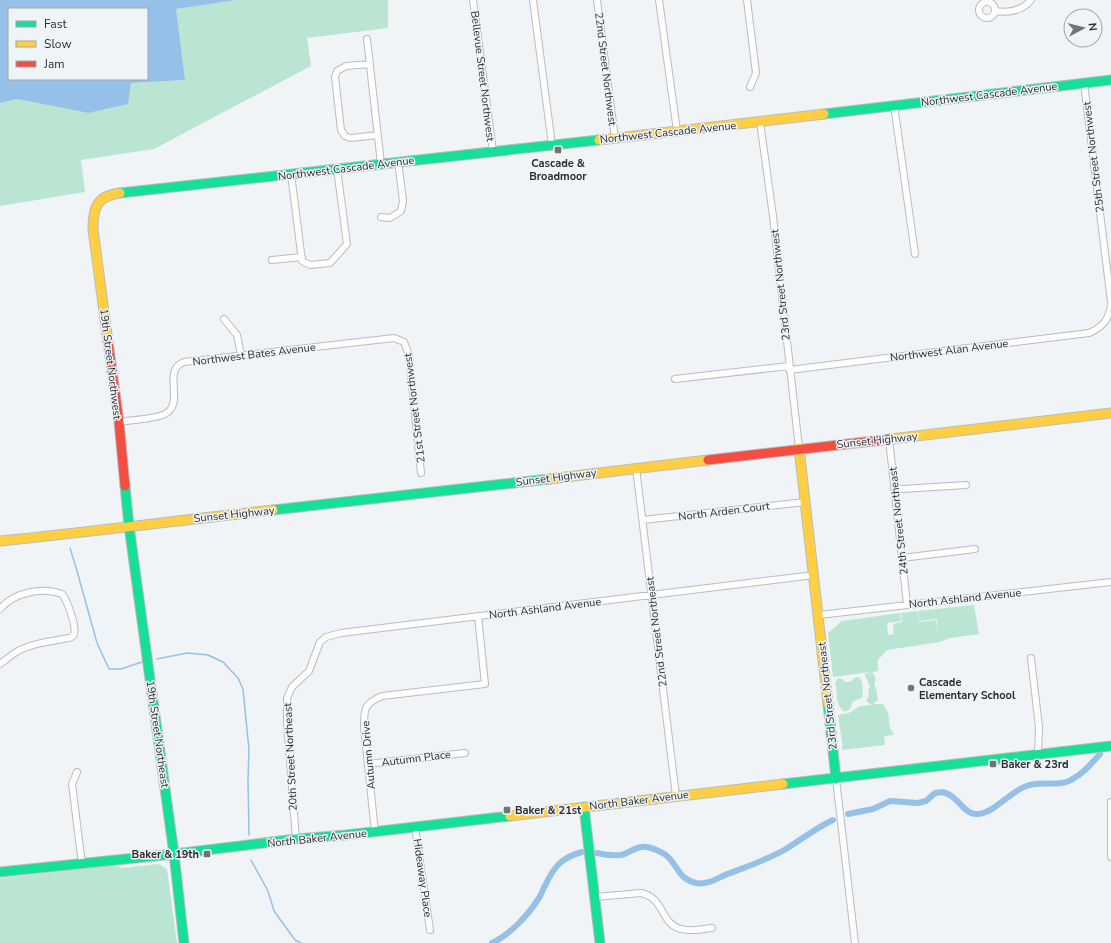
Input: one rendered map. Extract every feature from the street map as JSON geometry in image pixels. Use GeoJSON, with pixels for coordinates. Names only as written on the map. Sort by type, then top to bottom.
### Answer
{"type":"FeatureCollection","features":[{"type":"Feature","properties":{"kind":"main road","name":"Northwest Cascade Avenue"},"geometry":{"type":"LineString","coordinates":[[97,203],[103,197],[112,194],[677,132],[1111,80]]}},
{"type":"Feature","properties":{"kind":"main road","name":"19th Street Northwest"},"geometry":{"type":"LineString","coordinates":[[97,203],[93,214],[93,229],[119,422],[129,526]]}},
{"type":"Feature","properties":{"kind":"main road","name":"Sunset Highway"},"geometry":{"type":"LineString","coordinates":[[0,541],[82,533],[129,526],[1111,413]]}},
{"type":"Feature","properties":{"kind":"main road","name":"23rd Street Northeast"},"geometry":{"type":"LineString","coordinates":[[799,448],[819,615],[836,778]]}},
{"type":"Feature","properties":{"kind":"main road","name":"19th Street Northeast"},"geometry":{"type":"LineString","coordinates":[[129,526],[174,854],[184,943]]}},
{"type":"Feature","properties":{"kind":"main road","name":"North Baker Avenue"},"geometry":{"type":"LineString","coordinates":[[0,872],[174,854],[296,839],[375,832],[1111,746]]}},
{"type":"Feature","properties":{"kind":"main road"},"geometry":{"type":"LineString","coordinates":[[584,807],[600,943]]}},
{"type":"Feature","properties":{"kind":"street","name":"Bellevue Street Northwest"},"geometry":{"type":"LineString","coordinates":[[473,0],[493,151]]}},
{"type":"Feature","properties":{"kind":"street"},"geometry":{"type":"LineString","coordinates":[[533,0],[552,145]]}},
{"type":"Feature","properties":{"kind":"street","name":"22nd Street Northwest"},"geometry":{"type":"LineString","coordinates":[[597,0],[615,138]]}},
{"type":"Feature","properties":{"kind":"street"},"geometry":{"type":"LineString","coordinates":[[659,0],[677,132]]}},
{"type":"Feature","properties":{"kind":"street"},"geometry":{"type":"LineString","coordinates":[[747,0],[756,73],[750,87]]}},
{"type":"Feature","properties":{"kind":"street"},"geometry":{"type":"LineString","coordinates":[[995,11],[1009,12],[1019,9],[1031,0]]}},
{"type":"Feature","properties":{"kind":"street"},"geometry":{"type":"LineString","coordinates":[[367,39],[381,164]]}},
{"type":"Feature","properties":{"kind":"street"},"geometry":{"type":"LineString","coordinates":[[370,64],[346,66],[337,71],[335,77],[341,130],[345,136],[351,138],[378,135]]}},
{"type":"Feature","properties":{"kind":"street","name":"25th Street Northwest"},"geometry":{"type":"LineString","coordinates":[[1084,83],[1111,302]]}},
{"type":"Feature","properties":{"kind":"street"},"geometry":{"type":"LineString","coordinates":[[894,105],[915,254]]}},
{"type":"Feature","properties":{"kind":"street","name":"23rd Street Northwest"},"geometry":{"type":"LineString","coordinates":[[760,122],[773,216],[799,448]]}},
{"type":"Feature","properties":{"kind":"street"},"geometry":{"type":"LineString","coordinates":[[381,217],[390,218],[401,211],[403,201],[398,162]]}},
{"type":"Feature","properties":{"kind":"street"},"geometry":{"type":"LineString","coordinates":[[291,174],[302,260],[310,265],[330,264],[346,244],[337,169]]}},
{"type":"Feature","properties":{"kind":"street"},"geometry":{"type":"LineString","coordinates":[[1104,244],[1111,243]]}},
{"type":"Feature","properties":{"kind":"street"},"geometry":{"type":"LineString","coordinates":[[272,260],[302,257]]}},
{"type":"Feature","properties":{"kind":"street","name":"Northwest Alan Avenue"},"geometry":{"type":"LineString","coordinates":[[675,379],[789,368],[1081,335],[1096,330],[1106,322],[1109,317],[1111,306]]}},
{"type":"Feature","properties":{"kind":"street"},"geometry":{"type":"LineString","coordinates":[[224,319],[237,335],[241,355]]}},
{"type":"Feature","properties":{"kind":"street","name":"Northwest Bates Avenue"},"geometry":{"type":"LineString","coordinates":[[119,422],[160,416],[168,412],[174,402],[173,376],[181,363],[383,338]]}},
{"type":"Feature","properties":{"kind":"street","name":"21st Street Northwest"},"geometry":{"type":"LineString","coordinates":[[383,338],[394,338],[401,340],[404,342],[408,350],[422,473]]}},
{"type":"Feature","properties":{"kind":"street","name":"24th Street Northeast"},"geometry":{"type":"LineString","coordinates":[[889,439],[907,604]]}},
{"type":"Feature","properties":{"kind":"street","name":"22nd Street Northeast"},"geometry":{"type":"LineString","coordinates":[[636,468],[676,796]]}},
{"type":"Feature","properties":{"kind":"street"},"geometry":{"type":"LineString","coordinates":[[894,488],[902,489],[966,485]]}},
{"type":"Feature","properties":{"kind":"street","name":"North Arden Court"},"geometry":{"type":"LineString","coordinates":[[643,520],[805,502]]}},
{"type":"Feature","properties":{"kind":"street"},"geometry":{"type":"LineString","coordinates":[[902,558],[975,550]]}},
{"type":"Feature","properties":{"kind":"street","name":"North Ashland Avenue"},"geometry":{"type":"LineString","coordinates":[[301,679],[308,672],[320,642],[333,634],[814,575]]}},
{"type":"Feature","properties":{"kind":"street","name":"North Ashland Avenue"},"geometry":{"type":"LineString","coordinates":[[819,615],[1111,582]]}},
{"type":"Feature","properties":{"kind":"street"},"geometry":{"type":"LineString","coordinates":[[0,609],[12,599],[31,592],[57,592],[62,594],[74,623],[74,633],[72,637],[69,638],[28,647],[18,651],[0,664]]}},
{"type":"Feature","properties":{"kind":"street","name":"Autumn Drive"},"geometry":{"type":"LineString","coordinates":[[375,832],[364,727],[364,711],[370,701],[382,696],[485,684],[478,616]]}},
{"type":"Feature","properties":{"kind":"street"},"geometry":{"type":"LineString","coordinates":[[1031,658],[1039,727],[1038,754]]}},
{"type":"Feature","properties":{"kind":"street","name":"20th Street Northeast"},"geometry":{"type":"LineString","coordinates":[[296,839],[286,707],[289,692],[301,679]]}},
{"type":"Feature","properties":{"kind":"street","name":"Autumn Place"},"geometry":{"type":"LineString","coordinates":[[368,764],[465,753]]}},
{"type":"Feature","properties":{"kind":"street"},"geometry":{"type":"LineString","coordinates":[[77,772],[72,784],[82,864]]}},
{"type":"Feature","properties":{"kind":"street","name":"23rd Street Northeast"},"geometry":{"type":"LineString","coordinates":[[836,778],[856,943]]}},
{"type":"Feature","properties":{"kind":"street"},"geometry":{"type":"LineString","coordinates":[[1111,802],[1111,857]]}},
{"type":"Feature","properties":{"kind":"street","name":"Hideaway Place"},"geometry":{"type":"LineString","coordinates":[[415,827],[430,930]]}},
{"type":"Feature","properties":{"kind":"street"},"geometry":{"type":"LineString","coordinates":[[595,897],[641,893],[647,894],[654,898],[667,919],[674,927],[688,930],[712,928]]}},
{"type":"Feature","properties":{"kind":"green space"},"geometry":{"type":"Polygon","coordinates":[[[237,0],[388,0],[388,28],[307,38],[311,66],[154,149],[81,160],[85,192],[0,206],[0,103],[17,99],[88,113],[131,83],[185,80],[175,9],[237,0]]]}},
{"type":"Feature","properties":{"kind":"green space"},"geometry":{"type":"Polygon","coordinates":[[[974,605],[979,634],[887,650],[878,660],[878,671],[872,672],[875,678],[874,685],[878,700],[873,704],[883,704],[888,712],[890,728],[894,735],[884,736],[885,745],[842,750],[838,715],[849,713],[860,706],[872,705],[866,701],[869,695],[868,689],[870,687],[865,677],[865,674],[871,672],[833,677],[828,633],[842,621],[900,613],[901,621],[887,623],[888,635],[903,633],[904,637],[938,633],[937,619],[919,621],[918,611],[974,605]]]}},
{"type":"Feature","properties":{"kind":"green space"},"geometry":{"type":"Polygon","coordinates":[[[917,611],[919,622],[936,620],[938,633],[904,637],[903,633],[894,634],[893,624],[902,622],[901,613],[917,611]]]}},
{"type":"Feature","properties":{"kind":"green space"},"geometry":{"type":"Polygon","coordinates":[[[858,677],[862,682],[863,697],[853,702],[848,710],[843,711],[837,700],[835,684],[837,679],[840,678],[846,682],[852,681],[854,678],[858,677]]]}},
{"type":"Feature","properties":{"kind":"green space"},"geometry":{"type":"Polygon","coordinates":[[[159,864],[167,869],[177,943],[0,943],[0,878],[113,865],[122,868],[159,864]]]}},
{"type":"Feature","properties":{"kind":"water"},"geometry":{"type":"Polygon","coordinates":[[[0,0],[237,0],[176,9],[185,80],[131,83],[128,104],[88,113],[17,99],[0,103],[0,0]]]}},
{"type":"Feature","properties":{"kind":"waterway"},"geometry":{"type":"LineString","coordinates":[[70,548],[97,643],[109,669],[121,669],[142,662]]}},
{"type":"Feature","properties":{"kind":"waterway"},"geometry":{"type":"LineString","coordinates":[[157,659],[187,653],[208,655],[223,662],[238,678],[243,689],[249,750],[249,835]]}},
{"type":"Feature","properties":{"kind":"waterway"},"geometry":{"type":"LineString","coordinates":[[848,814],[873,809],[890,801],[918,803],[926,801],[935,793],[942,792],[952,796],[965,809],[973,814],[983,813],[989,811],[1024,787],[1037,784],[1066,782],[1075,778],[1083,772],[1100,754]]}},
{"type":"Feature","properties":{"kind":"waterway"},"geometry":{"type":"LineString","coordinates":[[597,853],[621,855],[640,847],[657,850],[666,855],[685,878],[696,883],[704,883],[771,857],[833,820]]}},
{"type":"Feature","properties":{"kind":"waterway"},"geometry":{"type":"LineString","coordinates":[[492,943],[506,935],[530,911],[556,867],[569,857],[582,852]]}},
{"type":"Feature","properties":{"kind":"waterway"},"geometry":{"type":"LineString","coordinates":[[251,860],[268,891],[274,911],[295,940],[301,943]]}},
{"type":"Feature","properties":{"kind":"traffic: fast"},"geometry":{"type":"LineString","coordinates":[[824,114],[1111,80]]}},
{"type":"Feature","properties":{"kind":"traffic: fast"},"geometry":{"type":"LineString","coordinates":[[120,193],[599,140]]}},
{"type":"Feature","properties":{"kind":"traffic: fast"},"geometry":{"type":"LineString","coordinates":[[273,510],[549,479]]}},
{"type":"Feature","properties":{"kind":"traffic: fast"},"geometry":{"type":"LineString","coordinates":[[125,486],[129,526],[174,854],[184,943]]}},
{"type":"Feature","properties":{"kind":"traffic: fast"},"geometry":{"type":"LineString","coordinates":[[828,704],[836,779]]}},
{"type":"Feature","properties":{"kind":"traffic: fast"},"geometry":{"type":"LineString","coordinates":[[783,784],[1111,746]]}},
{"type":"Feature","properties":{"kind":"traffic: fast"},"geometry":{"type":"LineString","coordinates":[[584,807],[600,943]]}},
{"type":"Feature","properties":{"kind":"traffic: fast"},"geometry":{"type":"LineString","coordinates":[[0,872],[510,816]]}},
{"type":"Feature","properties":{"kind":"traffic: slow"},"geometry":{"type":"LineString","coordinates":[[599,140],[824,114]]}},
{"type":"Feature","properties":{"kind":"traffic: slow"},"geometry":{"type":"LineString","coordinates":[[108,342],[93,221],[95,209],[101,200],[120,193]]}},
{"type":"Feature","properties":{"kind":"traffic: slow"},"geometry":{"type":"LineString","coordinates":[[891,439],[1111,413]]}},
{"type":"Feature","properties":{"kind":"traffic: slow"},"geometry":{"type":"LineString","coordinates":[[799,448],[828,704]]}},
{"type":"Feature","properties":{"kind":"traffic: slow"},"geometry":{"type":"LineString","coordinates":[[549,479],[708,460]]}},
{"type":"Feature","properties":{"kind":"traffic: slow"},"geometry":{"type":"LineString","coordinates":[[0,541],[273,510]]}},
{"type":"Feature","properties":{"kind":"traffic: slow"},"geometry":{"type":"LineString","coordinates":[[510,816],[783,784]]}},
{"type":"Feature","properties":{"kind":"traffic: jam"},"geometry":{"type":"LineString","coordinates":[[108,342],[119,422],[125,486]]}},
{"type":"Feature","properties":{"kind":"traffic: jam"},"geometry":{"type":"LineString","coordinates":[[708,460],[891,439]]}},
{"type":"Feature","properties":{"kind":"place","name":"Cascade & Broadmoor"},"geometry":{"type":"Point","coordinates":[558,150]}},
{"type":"Feature","properties":{"kind":"place","name":"Cascade Elementary School"},"geometry":{"type":"Point","coordinates":[911,688]}},
{"type":"Feature","properties":{"kind":"place","name":"Baker & 23rd"},"geometry":{"type":"Point","coordinates":[993,764]}},
{"type":"Feature","properties":{"kind":"place","name":"Baker & 21st"},"geometry":{"type":"Point","coordinates":[507,810]}},
{"type":"Feature","properties":{"kind":"place","name":"Baker & 19th"},"geometry":{"type":"Point","coordinates":[207,854]}}]}
